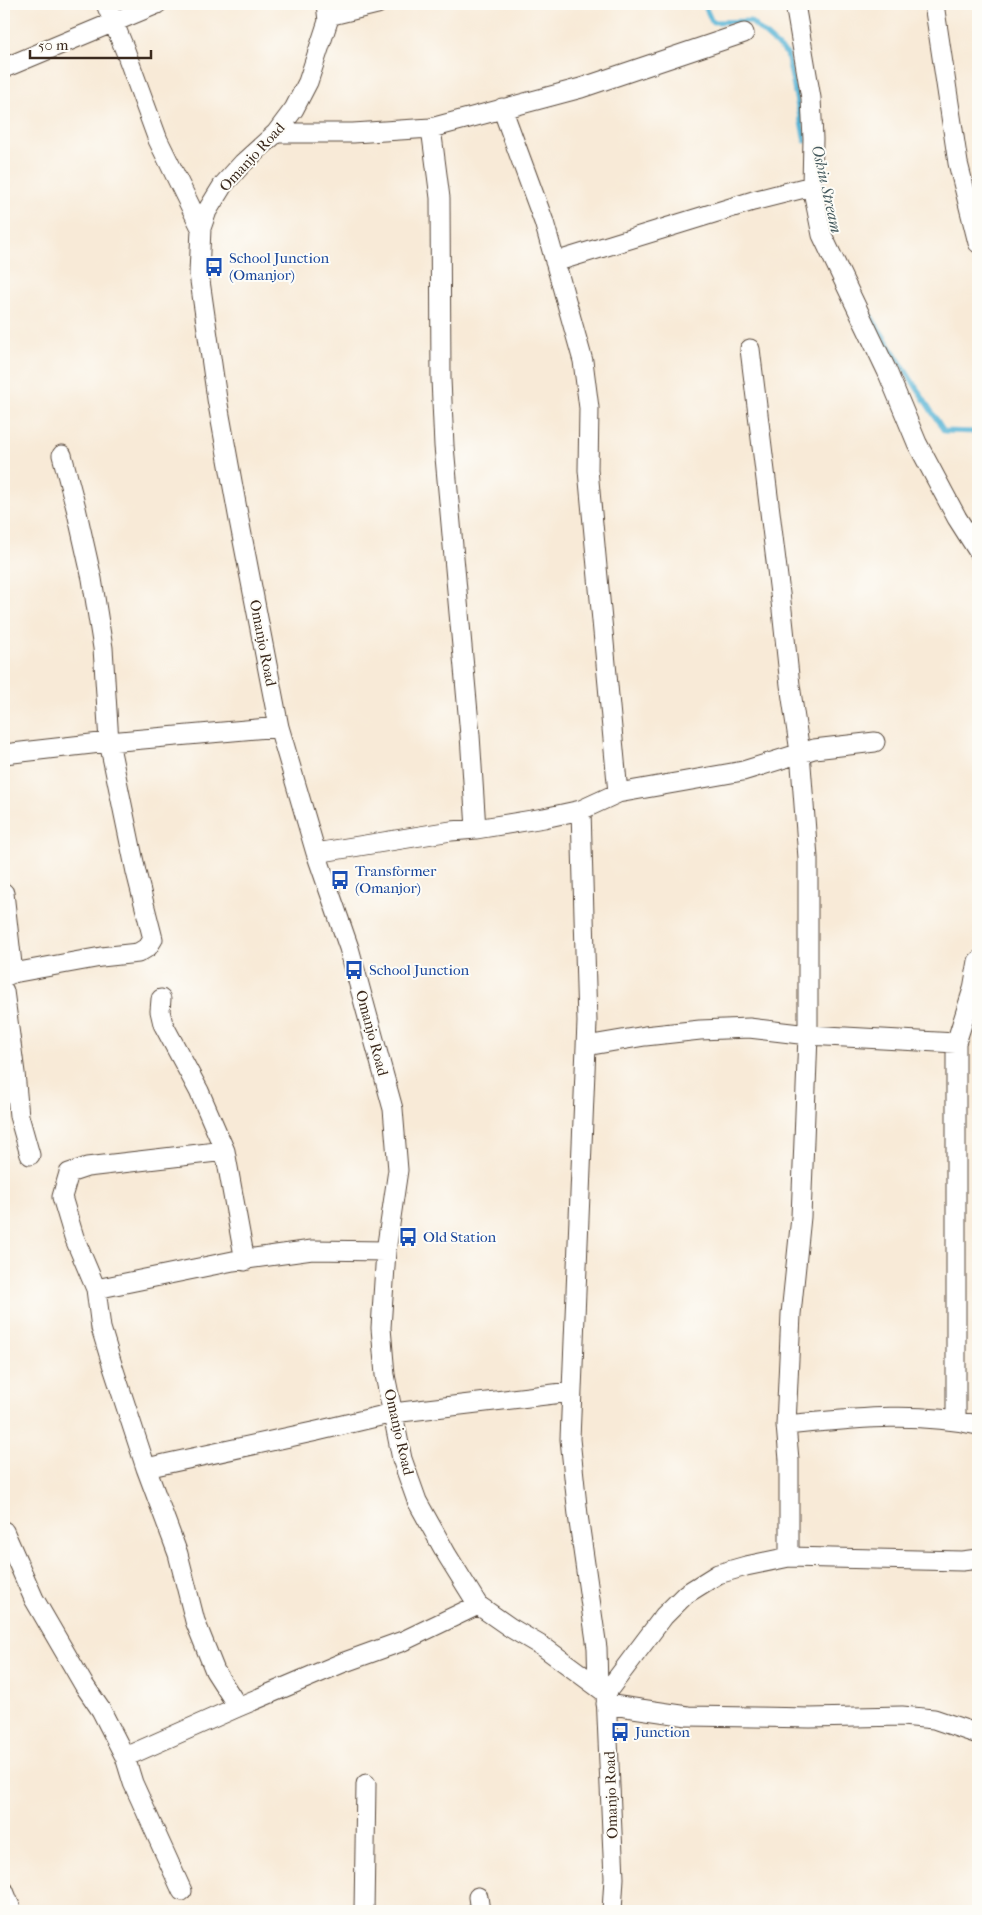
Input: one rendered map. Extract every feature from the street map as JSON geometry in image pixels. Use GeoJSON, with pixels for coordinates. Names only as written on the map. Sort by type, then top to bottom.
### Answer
{"type":"FeatureCollection","features":[{"type":"Feature","properties":{"kind":"street"},"geometry":{"type":"LineString","coordinates":[[4,68],[110,12],[158,4]]}},
{"type":"Feature","properties":{"kind":"street"},"geometry":{"type":"LineString","coordinates":[[327,10],[377,4]]}},
{"type":"Feature","properties":{"kind":"street"},"geometry":{"type":"LineString","coordinates":[[795,4],[811,98],[813,138],[812,186],[822,235],[886,371],[917,443],[957,518],[978,552]]}},
{"type":"Feature","properties":{"kind":"street"},"geometry":{"type":"LineString","coordinates":[[934,4],[958,163],[978,243]]}},
{"type":"Feature","properties":{"kind":"street","name":"Omanjo Road"},"geometry":{"type":"LineString","coordinates":[[327,10],[328,21],[308,82],[294,109],[276,133],[242,163],[223,185],[207,211],[202,228],[199,274],[211,358],[239,520],[279,727],[316,853],[349,948],[393,1109],[398,1170],[386,1251],[381,1328],[385,1375],[402,1459],[417,1501],[478,1605],[511,1628],[545,1648],[604,1695],[614,1869],[612,1911]]}},
{"type":"Feature","properties":{"kind":"street"},"geometry":{"type":"LineString","coordinates":[[110,12],[158,140],[202,228]]}},
{"type":"Feature","properties":{"kind":"street"},"geometry":{"type":"LineString","coordinates":[[276,133],[353,133],[431,128],[581,88],[744,33]]}},
{"type":"Feature","properties":{"kind":"street"},"geometry":{"type":"LineString","coordinates":[[502,108],[544,222],[583,361],[589,408],[588,470],[618,792]]}},
{"type":"Feature","properties":{"kind":"street"},"geometry":{"type":"LineString","coordinates":[[431,128],[440,198],[444,446],[470,734],[476,829]]}},
{"type":"Feature","properties":{"kind":"street"},"geometry":{"type":"LineString","coordinates":[[555,262],[753,201],[812,186]]}},
{"type":"Feature","properties":{"kind":"street"},"geometry":{"type":"LineString","coordinates":[[750,349],[790,685],[800,752],[808,858],[808,1036],[801,1216],[791,1314],[786,1425],[789,1460],[790,1557]]}},
{"type":"Feature","properties":{"kind":"street"},"geometry":{"type":"LineString","coordinates":[[4,893],[8,975],[101,957],[138,953],[148,947],[153,939],[136,872],[109,742],[102,648],[92,579],[62,455]]}},
{"type":"Feature","properties":{"kind":"street"},"geometry":{"type":"LineString","coordinates":[[4,754],[109,742],[279,727]]}},
{"type":"Feature","properties":{"kind":"street"},"geometry":{"type":"LineString","coordinates":[[316,853],[544,818],[581,810],[618,792],[743,771],[800,752],[875,742]]}},
{"type":"Feature","properties":{"kind":"street"},"geometry":{"type":"LineString","coordinates":[[581,810],[588,1022],[570,1439],[578,1515],[604,1695]]}},
{"type":"Feature","properties":{"kind":"street"},"geometry":{"type":"LineString","coordinates":[[956,1420],[956,1043],[973,989],[978,961]]}},
{"type":"Feature","properties":{"kind":"street"},"geometry":{"type":"LineString","coordinates":[[4,991],[9,1074],[30,1155]]}},
{"type":"Feature","properties":{"kind":"street"},"geometry":{"type":"LineString","coordinates":[[161,999],[160,1011],[163,1024],[199,1092],[225,1151],[245,1260]]}},
{"type":"Feature","properties":{"kind":"street"},"geometry":{"type":"LineString","coordinates":[[586,1046],[646,1036],[700,1030],[749,1028],[808,1036],[956,1043]]}},
{"type":"Feature","properties":{"kind":"street"},"geometry":{"type":"LineString","coordinates":[[225,1151],[87,1167],[69,1173],[62,1196],[74,1237],[96,1289],[101,1328],[146,1468],[178,1554],[195,1621],[215,1671],[238,1707]]}},
{"type":"Feature","properties":{"kind":"street"},"geometry":{"type":"LineString","coordinates":[[96,1289],[245,1260],[312,1250],[386,1251]]}},
{"type":"Feature","properties":{"kind":"street"},"geometry":{"type":"LineString","coordinates":[[146,1468],[393,1412],[571,1392]]}},
{"type":"Feature","properties":{"kind":"street"},"geometry":{"type":"LineString","coordinates":[[786,1425],[874,1417],[956,1420],[978,1425]]}},
{"type":"Feature","properties":{"kind":"street"},"geometry":{"type":"LineString","coordinates":[[4,1531],[34,1599],[101,1710],[125,1757],[134,1783],[182,1891]]}},
{"type":"Feature","properties":{"kind":"street"},"geometry":{"type":"LineString","coordinates":[[604,1695],[650,1633],[686,1594],[718,1574],[790,1557],[962,1561],[978,1559]]}},
{"type":"Feature","properties":{"kind":"street"},"geometry":{"type":"LineString","coordinates":[[125,1757],[342,1663],[404,1641],[478,1605]]}},
{"type":"Feature","properties":{"kind":"street"},"geometry":{"type":"LineString","coordinates":[[604,1695],[688,1716],[801,1718],[902,1716],[934,1719],[978,1734]]}},
{"type":"Feature","properties":{"kind":"street"},"geometry":{"type":"LineString","coordinates":[[364,1911],[366,1784]]}},
{"type":"Feature","properties":{"kind":"street"},"geometry":{"type":"LineString","coordinates":[[4,1891],[12,1911]]}},
{"type":"Feature","properties":{"kind":"waterway","name":"Oshiu Stream"},"geometry":{"type":"LineString","coordinates":[[704,4],[712,22],[750,21],[787,54],[805,141]]}},
{"type":"Feature","properties":{"kind":"waterway","name":"Oshiu Stream"},"geometry":{"type":"LineString","coordinates":[[869,313],[944,431],[978,432]]}},
{"type":"Feature","properties":{"kind":"place","name":"School Junction (Omanjor)"},"geometry":{"type":"Point","coordinates":[214,267]}},
{"type":"Feature","properties":{"kind":"place","name":"Transformer (Omanjor)"},"geometry":{"type":"Point","coordinates":[340,880]}},
{"type":"Feature","properties":{"kind":"place","name":"School Junction"},"geometry":{"type":"Point","coordinates":[354,970]}},
{"type":"Feature","properties":{"kind":"place","name":"Old Station"},"geometry":{"type":"Point","coordinates":[408,1237]}},
{"type":"Feature","properties":{"kind":"place","name":"Junction"},"geometry":{"type":"Point","coordinates":[620,1732]}}]}
